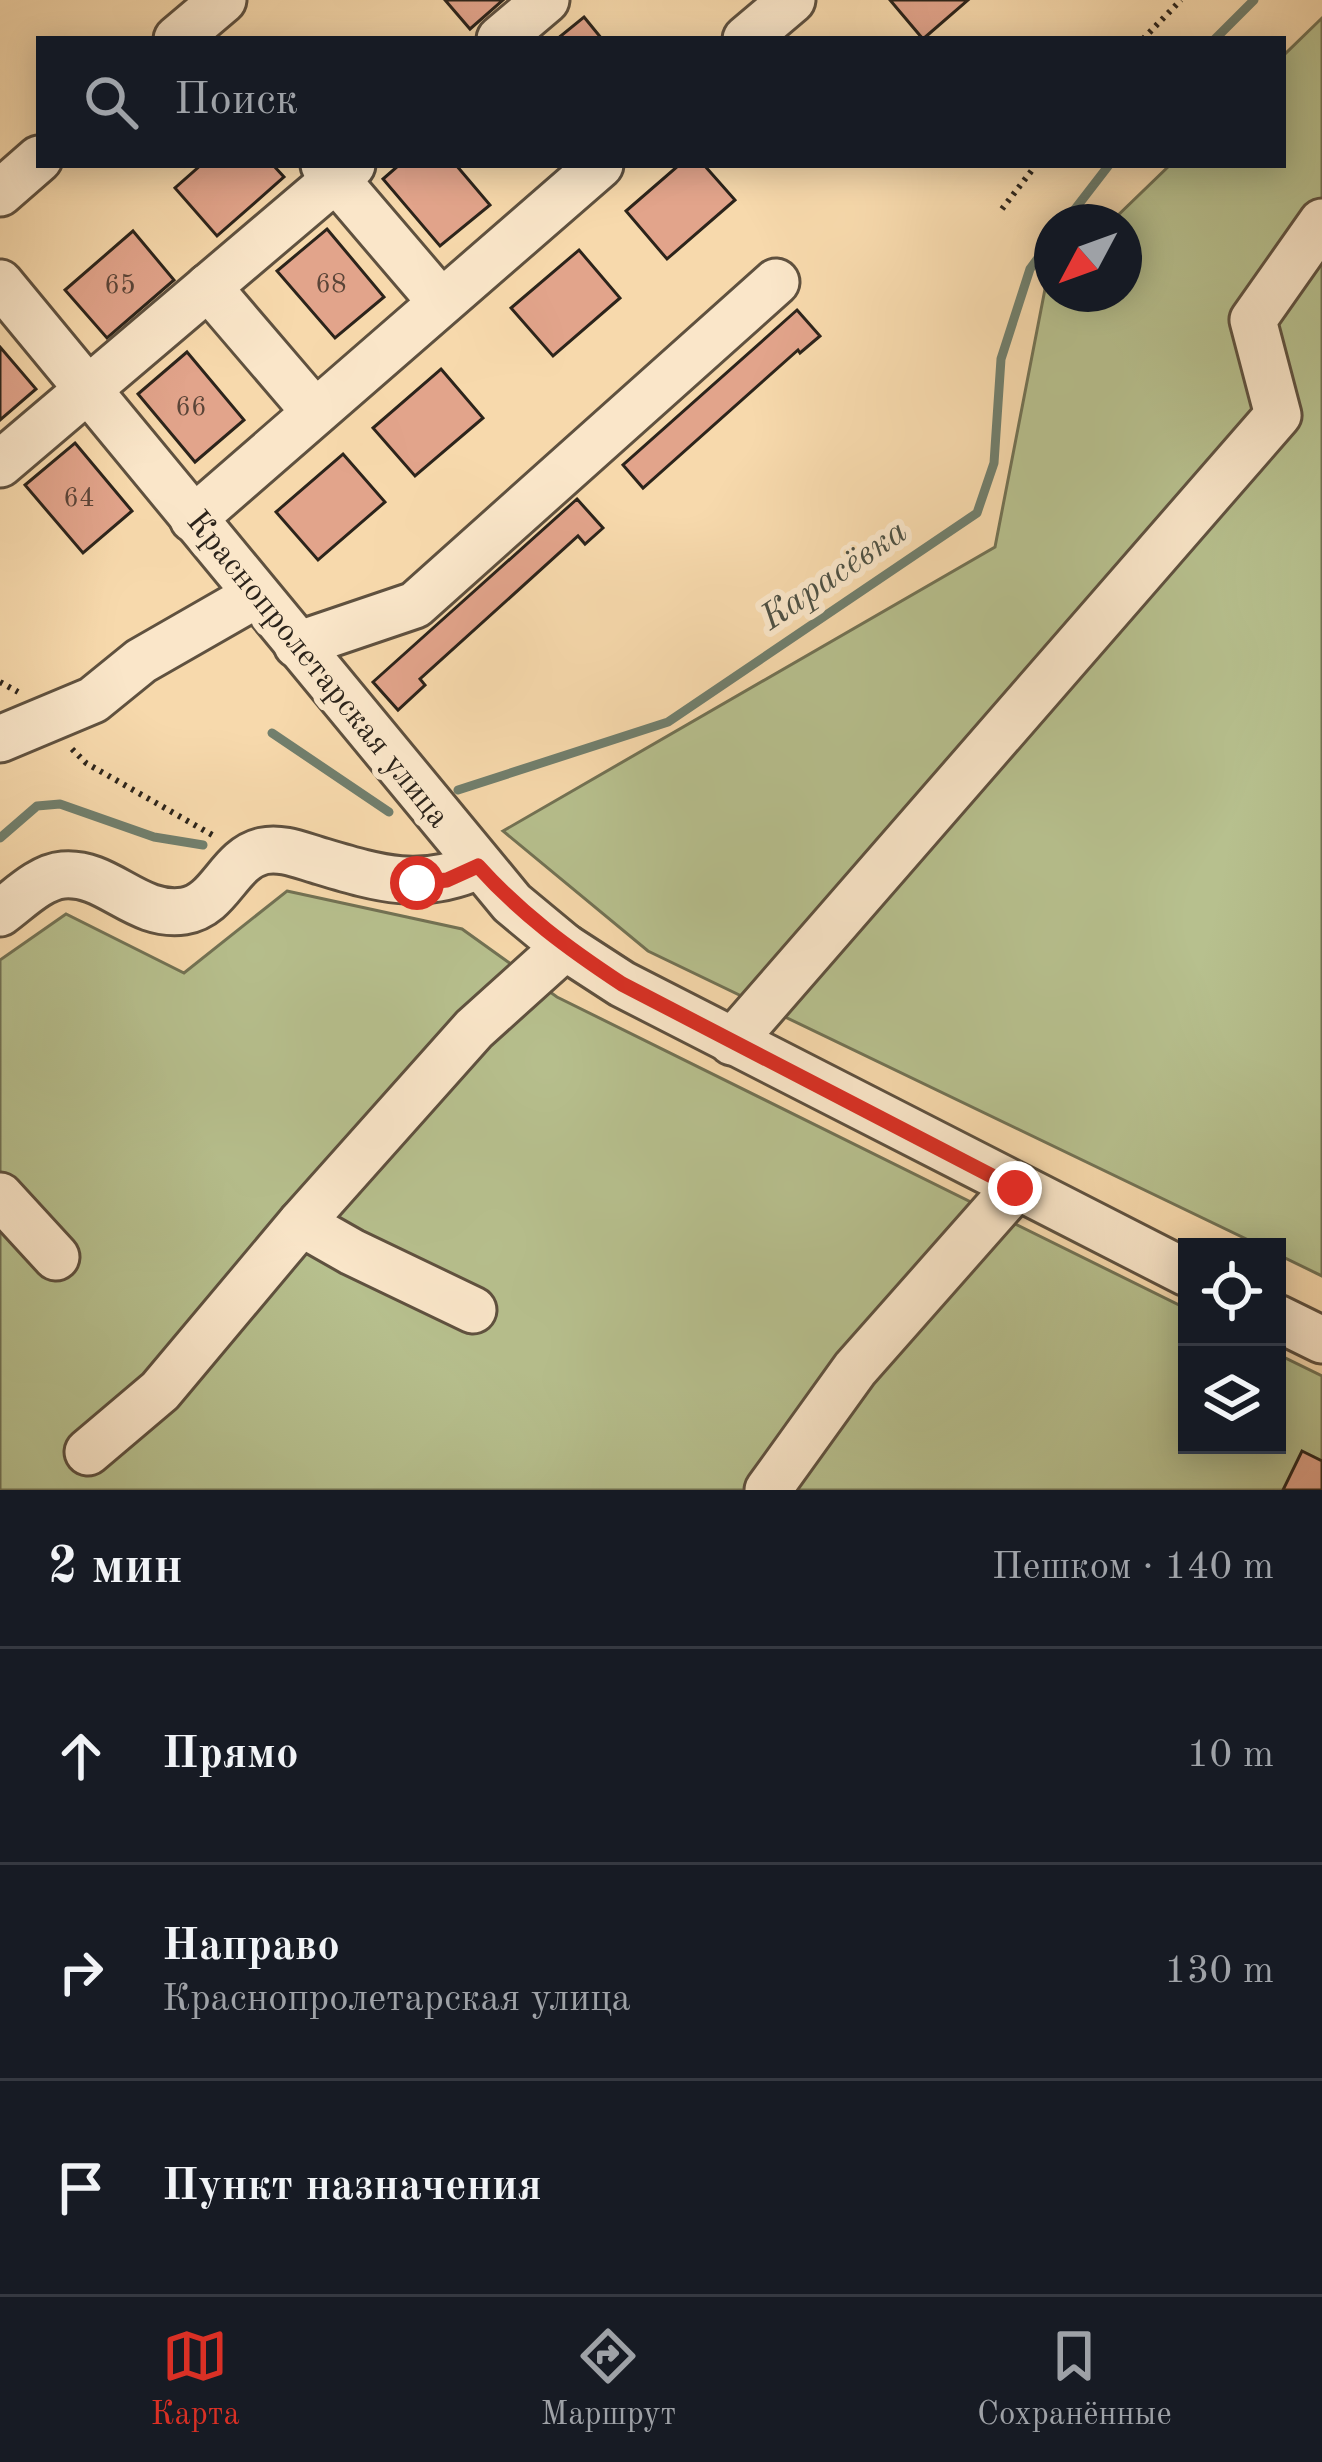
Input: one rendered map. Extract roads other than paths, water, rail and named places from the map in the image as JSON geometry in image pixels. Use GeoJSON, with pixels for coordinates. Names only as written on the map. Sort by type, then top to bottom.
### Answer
{"type":"FeatureCollection","features":[{"type":"Feature","properties":{"kind":"street"},"geometry":{"type":"LineString","coordinates":[[504,36],[546,0]]}},
{"type":"Feature","properties":{"kind":"street"},"geometry":{"type":"LineString","coordinates":[[750,36],[792,0]]}},
{"type":"Feature","properties":{"kind":"street"},"geometry":{"type":"LineString","coordinates":[[0,194],[36,162]]}},
{"type":"Feature","properties":{"kind":"street"},"geometry":{"type":"LineString","coordinates":[[193,519],[597,168]]}},
{"type":"Feature","properties":{"kind":"street"},"geometry":{"type":"LineString","coordinates":[[0,464],[337,170],[441,302]]}},
{"type":"Feature","properties":{"kind":"street"},"geometry":{"type":"LineString","coordinates":[[733,1042],[1279,416],[1253,320],[1322,222]]}},
{"type":"Feature","properties":{"kind":"street"},"geometry":{"type":"LineString","coordinates":[[297,645],[415,605],[776,282]]}},
{"type":"Feature","properties":{"kind":"street","name":"Краснопролетарская улица"},"geometry":{"type":"LineString","coordinates":[[0,283],[512,903],[622,984],[1178,1269]]}},
{"type":"Feature","properties":{"kind":"street"},"geometry":{"type":"LineString","coordinates":[[208,287],[315,412]]}},
{"type":"Feature","properties":{"kind":"street"},"geometry":{"type":"LineString","coordinates":[[0,739],[93,700],[141,662],[256,595]]}},
{"type":"Feature","properties":{"kind":"street"},"geometry":{"type":"LineString","coordinates":[[0,914],[36,886],[62,875],[96,880],[156,912],[188,910],[212,900],[243,862],[262,851],[290,852],[366,875],[417,883],[447,880],[478,866]]}},
{"type":"Feature","properties":{"kind":"street"},"geometry":{"type":"LineString","coordinates":[[88,1452],[160,1391],[301,1222],[474,1029],[566,947]]}},
{"type":"Feature","properties":{"kind":"street"},"geometry":{"type":"LineString","coordinates":[[768,1490],[855,1369],[1015,1188]]}},
{"type":"Feature","properties":{"kind":"street"},"geometry":{"type":"LineString","coordinates":[[0,1196],[56,1258]]}},
{"type":"Feature","properties":{"kind":"street"},"geometry":{"type":"LineString","coordinates":[[301,1222],[473,1310]]}},
{"type":"Feature","properties":{"kind":"waterway","name":"Карасёвка"},"geometry":{"type":"LineString","coordinates":[[1218,36],[1254,0]]}},
{"type":"Feature","properties":{"kind":"waterway","name":"Карасёвка"},"geometry":{"type":"LineString","coordinates":[[1079,204],[1107,168]]}},
{"type":"Feature","properties":{"kind":"waterway","name":"Карасёвка"},"geometry":{"type":"LineString","coordinates":[[458,790],[668,722],[977,513],[994,463],[1001,359],[1034,264]]}},
{"type":"Feature","properties":{"kind":"waterway","name":"Карасёвка"},"geometry":{"type":"LineString","coordinates":[[272,733],[389,812]]}},
{"type":"Feature","properties":{"kind":"waterway","name":"Карасёвка"},"geometry":{"type":"LineString","coordinates":[[0,838],[37,806],[60,804],[154,837],[203,845]]}}]}
